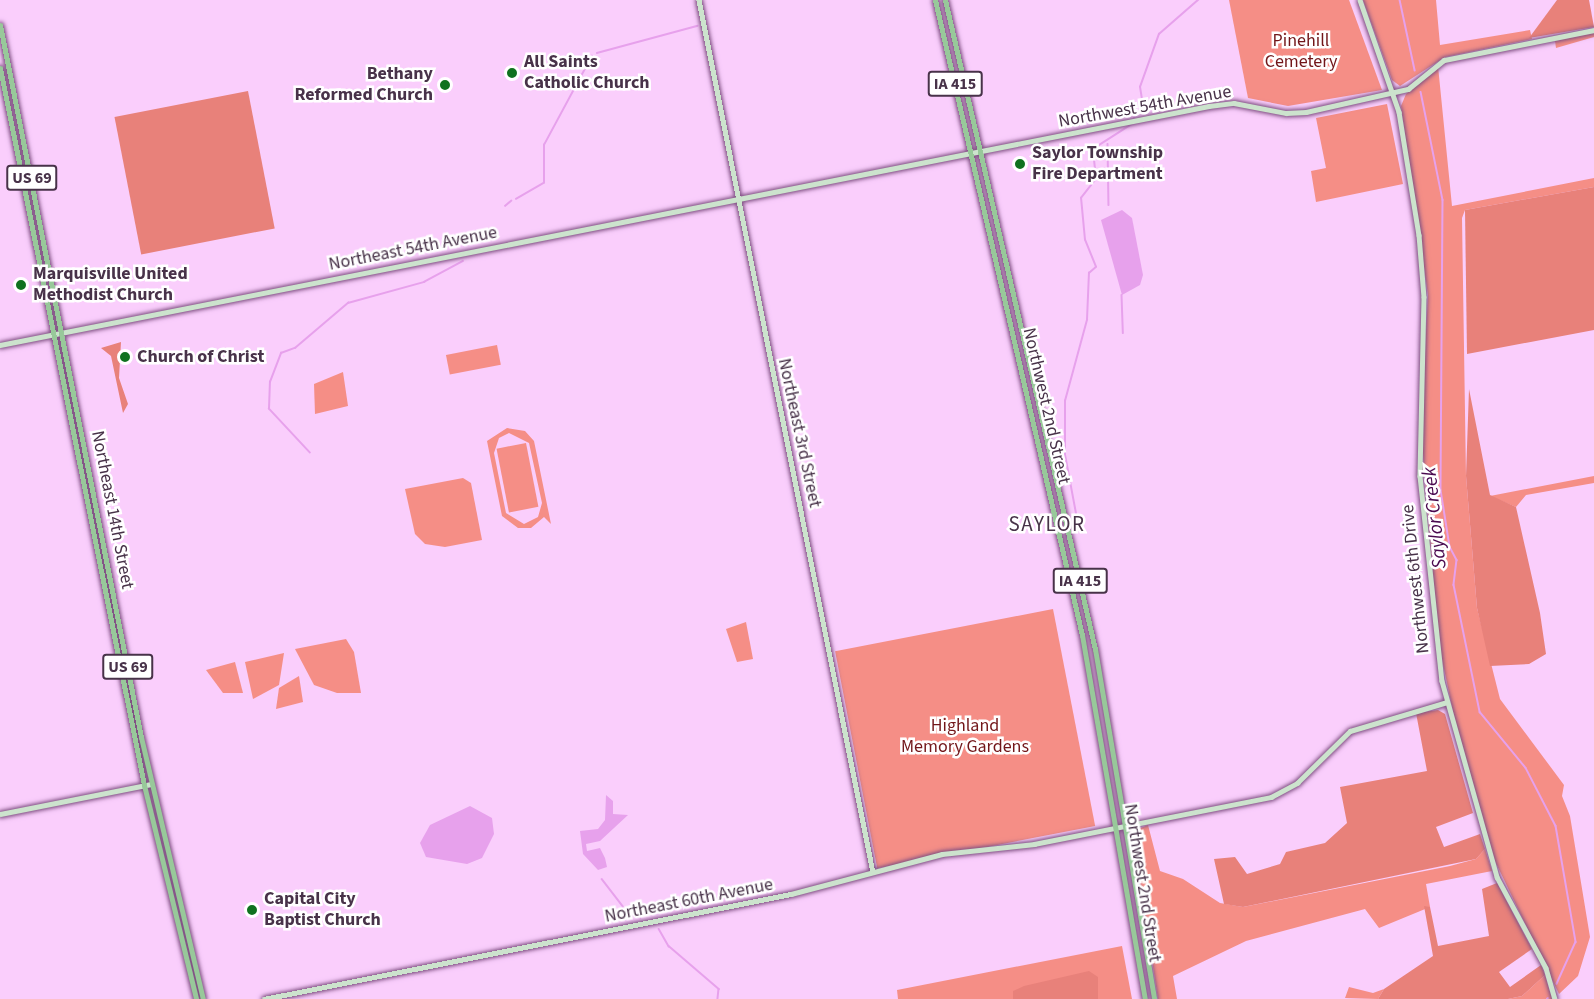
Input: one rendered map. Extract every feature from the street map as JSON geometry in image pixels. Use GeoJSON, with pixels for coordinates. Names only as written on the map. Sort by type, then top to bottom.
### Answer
{"type":"FeatureCollection","features":[{"type":"Feature","properties":{"kind":"main road","name":"Northeast 3rd Street"},"geometry":{"type":"LineString","coordinates":[[699,0],[873,872]]}},
{"type":"Feature","properties":{"kind":"main road","name":"Northwest 2nd Street"},"geometry":{"type":"LineString","coordinates":[[935,0],[1073,593],[1118,828],[1145,999]]}},
{"type":"Feature","properties":{"kind":"main road","name":"Northwest 2nd Street"},"geometry":{"type":"LineString","coordinates":[[945,0],[1081,584],[1127,826],[1154,999]]}},
{"type":"Feature","properties":{"kind":"main road","name":"Northwest 6th Drive"},"geometry":{"type":"LineString","coordinates":[[1360,0],[1393,93],[1404,133],[1420,245],[1421,485],[1447,702],[1497,877],[1546,968],[1555,999]]}},
{"type":"Feature","properties":{"kind":"main road","name":"Northeast 14th Street"},"geometry":{"type":"LineString","coordinates":[[0,25],[151,784],[204,999]]}},
{"type":"Feature","properties":{"kind":"main road","name":"Northwest 54th Avenue"},"geometry":{"type":"LineString","coordinates":[[832,182],[1224,104],[1292,114],[1393,93],[1415,85],[1444,60],[1594,30]]}},
{"type":"Feature","properties":{"kind":"main road","name":"Northeast 14th Street"},"geometry":{"type":"LineString","coordinates":[[0,68],[144,785],[195,999]]}},
{"type":"Feature","properties":{"kind":"main road","name":"Northeast 54th Avenue"},"geometry":{"type":"LineString","coordinates":[[0,345],[832,182]]}},
{"type":"Feature","properties":{"kind":"main road","name":"Northeast 60th Avenue"},"geometry":{"type":"LineString","coordinates":[[264,999],[779,897],[942,854],[1118,828],[1278,795],[1350,731],[1447,702]]}},
{"type":"Feature","properties":{"kind":"main road"},"geometry":{"type":"LineString","coordinates":[[0,814],[151,784]]}},
{"type":"Feature","properties":{"kind":"green space","name":"Pinehill Cemetery"},"geometry":{"type":"Polygon","coordinates":[[[1229,0],[1349,0],[1382,90],[1288,106],[1248,98],[1229,0]]]}},
{"type":"Feature","properties":{"kind":"green space"},"geometry":{"type":"Polygon","coordinates":[[[1363,0],[1436,0],[1440,45],[1530,30],[1532,39],[1445,57],[1400,86],[1392,80],[1363,0]]]}},
{"type":"Feature","properties":{"kind":"green space"},"geometry":{"type":"Polygon","coordinates":[[[1594,33],[1594,37],[1556,48],[1555,41],[1594,33]]]}},
{"type":"Feature","properties":{"kind":"green space"},"geometry":{"type":"Polygon","coordinates":[[[1438,66],[1452,206],[1594,178],[1594,187],[1465,210],[1462,218],[1466,476],[1477,608],[1500,699],[1564,785],[1562,796],[1570,816],[1590,937],[1578,976],[1559,994],[1494,859],[1459,740],[1439,645],[1421,429],[1428,295],[1401,106],[1406,94],[1438,66]]]}},
{"type":"Feature","properties":{"kind":"green space","name":"Pinehill Cemetery"},"geometry":{"type":"Polygon","coordinates":[[[1387,104],[1403,184],[1316,202],[1311,171],[1326,168],[1316,118],[1387,104]]]}},
{"type":"Feature","properties":{"kind":"green space"},"geometry":{"type":"Polygon","coordinates":[[[497,345],[501,365],[450,375],[446,355],[497,345]]]}},
{"type":"Feature","properties":{"kind":"green space"},"geometry":{"type":"Polygon","coordinates":[[[343,372],[348,406],[315,414],[314,384],[343,372]]]}},
{"type":"Feature","properties":{"kind":"green space"},"geometry":{"type":"Polygon","coordinates":[[[507,428],[525,431],[534,441],[551,524],[544,517],[531,528],[518,528],[502,516],[487,441],[507,428]],[[509,433],[499,438],[494,453],[506,513],[524,524],[538,517],[542,503],[529,443],[509,433]]]}},
{"type":"Feature","properties":{"kind":"green space"},"geometry":{"type":"Polygon","coordinates":[[[526,443],[538,507],[509,513],[497,449],[526,443]]]}},
{"type":"Feature","properties":{"kind":"green space"},"geometry":{"type":"Polygon","coordinates":[[[1594,476],[1594,483],[1526,495],[1516,507],[1490,496],[1594,476]]]}},
{"type":"Feature","properties":{"kind":"green space"},"geometry":{"type":"Polygon","coordinates":[[[463,478],[471,483],[482,540],[445,547],[425,544],[415,534],[405,489],[463,478]]]}},
{"type":"Feature","properties":{"kind":"green space","name":"Highland Memory Gardens"},"geometry":{"type":"Polygon","coordinates":[[[1053,609],[1095,826],[877,868],[835,651],[1053,609]]]}},
{"type":"Feature","properties":{"kind":"green space"},"geometry":{"type":"Polygon","coordinates":[[[746,622],[753,659],[737,662],[726,629],[746,622]]]}},
{"type":"Feature","properties":{"kind":"green space"},"geometry":{"type":"Polygon","coordinates":[[[346,639],[354,652],[361,693],[337,693],[314,685],[295,649],[346,639]]]}},
{"type":"Feature","properties":{"kind":"green space"},"geometry":{"type":"Polygon","coordinates":[[[284,653],[279,685],[253,699],[245,662],[284,653]]]}},
{"type":"Feature","properties":{"kind":"green space"},"geometry":{"type":"Polygon","coordinates":[[[235,662],[243,693],[223,693],[206,670],[235,662]]]}},
{"type":"Feature","properties":{"kind":"green space"},"geometry":{"type":"Polygon","coordinates":[[[299,676],[303,702],[276,709],[279,688],[299,676]]]}},
{"type":"Feature","properties":{"kind":"green space"},"geometry":{"type":"Polygon","coordinates":[[[1148,825],[1160,871],[1183,879],[1220,903],[1243,907],[1450,866],[1476,859],[1485,849],[1492,871],[1426,884],[1430,907],[1379,928],[1365,909],[1246,941],[1173,976],[1177,999],[1158,999],[1134,843],[1138,829],[1148,825]]]}},
{"type":"Feature","properties":{"kind":"green space"},"geometry":{"type":"Polygon","coordinates":[[[1122,946],[1132,999],[898,999],[897,990],[1122,946]]]}},
{"type":"Feature","properties":{"kind":"green space"},"geometry":{"type":"Polygon","coordinates":[[[1545,975],[1552,999],[1508,999],[1522,996],[1545,975]]]}},
{"type":"Feature","properties":{"kind":"green space"},"geometry":{"type":"Polygon","coordinates":[[[1349,987],[1373,993],[1384,989],[1378,999],[1345,998],[1349,987]]]}},
{"type":"Feature","properties":{"kind":"shaded area"},"geometry":{"type":"Polygon","coordinates":[[[1557,0],[1589,0],[1594,27],[1529,38],[1557,0]]]}},
{"type":"Feature","properties":{"kind":"shaded area"},"geometry":{"type":"Polygon","coordinates":[[[248,91],[275,228],[141,254],[114,117],[248,91]]]}},
{"type":"Feature","properties":{"kind":"shaded area"},"geometry":{"type":"Polygon","coordinates":[[[1594,187],[1594,330],[1467,354],[1465,210],[1594,187]]]}},
{"type":"Feature","properties":{"kind":"shaded area"},"geometry":{"type":"Polygon","coordinates":[[[1122,210],[1132,218],[1143,275],[1140,285],[1122,295],[1101,220],[1122,210]]]}},
{"type":"Feature","properties":{"kind":"shaded area"},"geometry":{"type":"Polygon","coordinates":[[[121,342],[119,378],[128,404],[123,413],[111,356],[101,348],[121,342]]]}},
{"type":"Feature","properties":{"kind":"shaded area"},"geometry":{"type":"Polygon","coordinates":[[[1469,389],[1490,495],[1516,507],[1540,613],[1546,654],[1529,664],[1490,666],[1477,608],[1466,476],[1469,389]]]}},
{"type":"Feature","properties":{"kind":"shaded area"},"geometry":{"type":"Polygon","coordinates":[[[1438,710],[1445,714],[1473,813],[1436,827],[1444,847],[1480,834],[1485,849],[1476,859],[1243,907],[1224,904],[1214,859],[1235,857],[1247,874],[1280,864],[1286,852],[1325,843],[1347,823],[1340,787],[1427,771],[1416,713],[1438,710]]]}},
{"type":"Feature","properties":{"kind":"shaded area"},"geometry":{"type":"Polygon","coordinates":[[[606,795],[613,801],[613,814],[628,815],[600,841],[586,844],[587,851],[600,848],[605,858],[607,867],[598,870],[583,854],[580,831],[598,829],[605,820],[606,795]]]}},
{"type":"Feature","properties":{"kind":"shaded area"},"geometry":{"type":"Polygon","coordinates":[[[470,806],[492,818],[494,834],[482,858],[467,864],[426,857],[420,843],[430,825],[470,806]]]}},
{"type":"Feature","properties":{"kind":"shaded area"},"geometry":{"type":"Polygon","coordinates":[[[1497,883],[1532,949],[1499,972],[1510,987],[1541,965],[1545,975],[1522,996],[1508,999],[1378,999],[1384,989],[1433,956],[1424,906],[1430,907],[1438,946],[1489,936],[1482,889],[1497,883]]]}},
{"type":"Feature","properties":{"kind":"shaded area"},"geometry":{"type":"Polygon","coordinates":[[[1089,971],[1098,977],[1098,999],[1013,999],[1013,991],[1024,986],[1089,971]]]}},
{"type":"Feature","properties":{"kind":"waterway"},"geometry":{"type":"LineString","coordinates":[[1134,118],[1143,106],[1140,87],[1159,34],[1198,0]]}},
{"type":"Feature","properties":{"kind":"waterway","name":"Saylor Creek"},"geometry":{"type":"LineString","coordinates":[[1400,0],[1415,70]]}},
{"type":"Feature","properties":{"kind":"waterway"},"geometry":{"type":"LineString","coordinates":[[597,53],[697,26]]}},
{"type":"Feature","properties":{"kind":"waterway"},"geometry":{"type":"LineString","coordinates":[[516,199],[544,183],[544,145],[592,56]]}},
{"type":"Feature","properties":{"kind":"waterway","name":"Saylor Creek"},"geometry":{"type":"LineString","coordinates":[[1421,92],[1443,200],[1441,490],[1450,547],[1457,560],[1454,585],[1480,712],[1526,768],[1556,826],[1576,942],[1557,984]]}},
{"type":"Feature","properties":{"kind":"waterway"},"geometry":{"type":"LineString","coordinates":[[1077,519],[1065,455],[1065,401],[1087,320],[1089,273],[1096,267],[1085,240],[1081,198],[1096,179],[1093,149],[1132,124]]}},
{"type":"Feature","properties":{"kind":"waterway"},"geometry":{"type":"LineString","coordinates":[[1108,144],[1109,205]]}},
{"type":"Feature","properties":{"kind":"waterway"},"geometry":{"type":"LineString","coordinates":[[505,206],[511,201]]}},
{"type":"Feature","properties":{"kind":"waterway"},"geometry":{"type":"LineString","coordinates":[[310,453],[269,409],[270,382],[281,353],[295,348],[348,303],[424,282],[463,261]]}},
{"type":"Feature","properties":{"kind":"waterway"},"geometry":{"type":"LineString","coordinates":[[1122,295],[1123,333]]}},
{"type":"Feature","properties":{"kind":"waterway"},"geometry":{"type":"LineString","coordinates":[[602,879],[629,914],[640,918]]}},
{"type":"Feature","properties":{"kind":"waterway"},"geometry":{"type":"LineString","coordinates":[[659,929],[669,946],[719,989],[718,999]]}},
{"type":"Feature","properties":{"kind":"place","name":"All Saints Catholic Church"},"geometry":{"type":"Point","coordinates":[512,73]}},
{"type":"Feature","properties":{"kind":"place","name":"Bethany Reformed Church"},"geometry":{"type":"Point","coordinates":[445,85]}},
{"type":"Feature","properties":{"kind":"place","name":"Saylor Township Fire Department"},"geometry":{"type":"Point","coordinates":[1020,164]}},
{"type":"Feature","properties":{"kind":"place","name":"Marquisville United Methodist Church"},"geometry":{"type":"Point","coordinates":[21,285]}},
{"type":"Feature","properties":{"kind":"place","name":"Church of Christ"},"geometry":{"type":"Point","coordinates":[125,357]}},
{"type":"Feature","properties":{"kind":"place","name":"Capital City Baptist Church"},"geometry":{"type":"Point","coordinates":[252,910]}},
{"type":"Feature","properties":{"kind":"district","name":"SAYLOR"},"geometry":{"type":"Point","coordinates":[1047,524]}}]}
